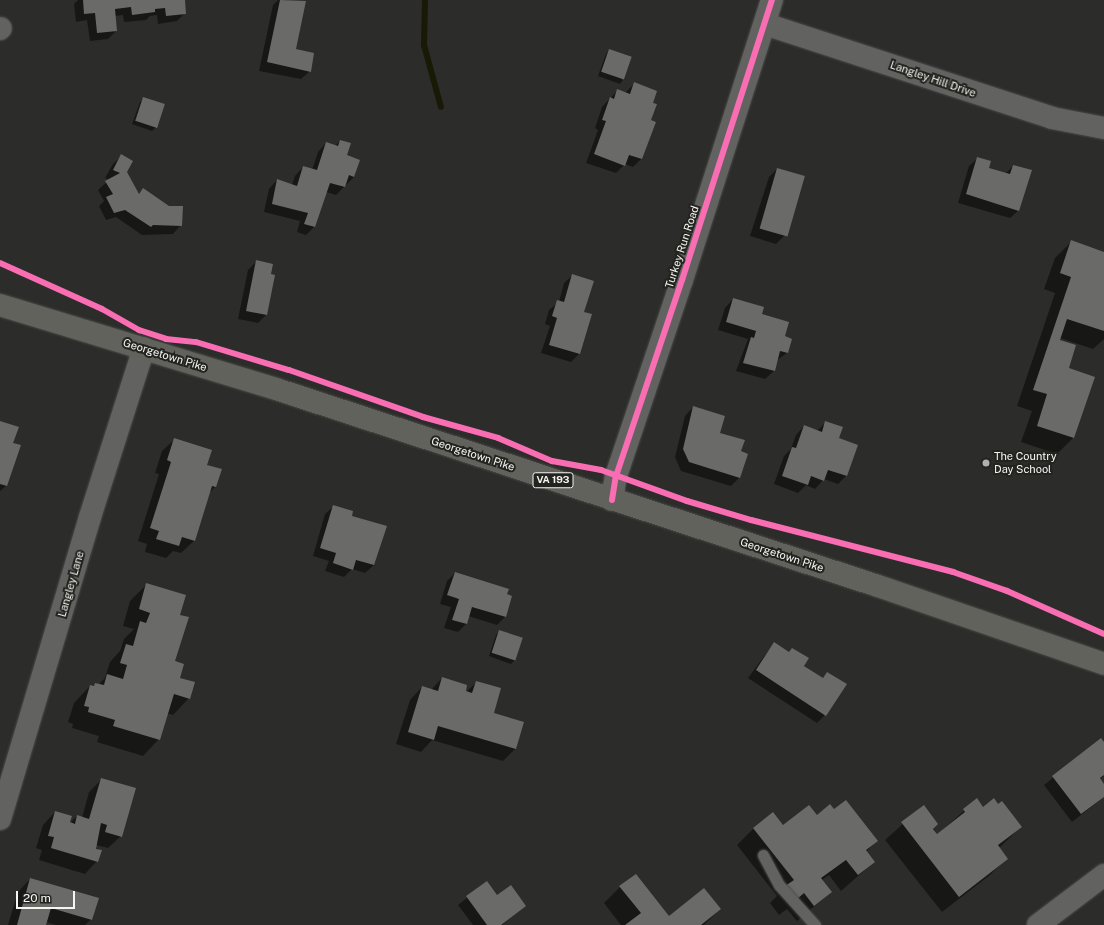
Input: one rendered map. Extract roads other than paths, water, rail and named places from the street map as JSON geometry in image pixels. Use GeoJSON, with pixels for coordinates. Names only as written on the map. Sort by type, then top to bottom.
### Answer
{"type":"FeatureCollection","features":[{"type":"Feature","properties":{"kind":"main road","name":"Georgetown Pike"},"geometry":{"type":"LineString","coordinates":[[0,305],[144,348],[878,586],[1104,664]]}},
{"type":"Feature","properties":{"kind":"street","name":"Turkey Run Road"},"geometry":{"type":"LineString","coordinates":[[612,500],[616,476],[682,280],[772,0]]}},
{"type":"Feature","properties":{"kind":"street","name":"Langley Hill Drive"},"geometry":{"type":"LineString","coordinates":[[764,24],[1052,118],[1104,128]]}},
{"type":"Feature","properties":{"kind":"street","name":"Langley Lane"},"geometry":{"type":"LineString","coordinates":[[0,819],[90,517],[144,348]]}},
{"type":"Feature","properties":{"kind":"street"},"geometry":{"type":"LineString","coordinates":[[1038,925],[1104,875]]}},
{"type":"Feature","properties":{"kind":"lane"},"geometry":{"type":"LineString","coordinates":[[763,855],[779,886],[815,925]]}},
{"type":"Feature","properties":{"kind":"waterway"},"geometry":{"type":"LineString","coordinates":[[425,0],[424,45],[441,107]]}},
{"type":"Feature","properties":{"kind":"place","name":"The Country Day School"},"geometry":{"type":"Point","coordinates":[986,463]}}]}
